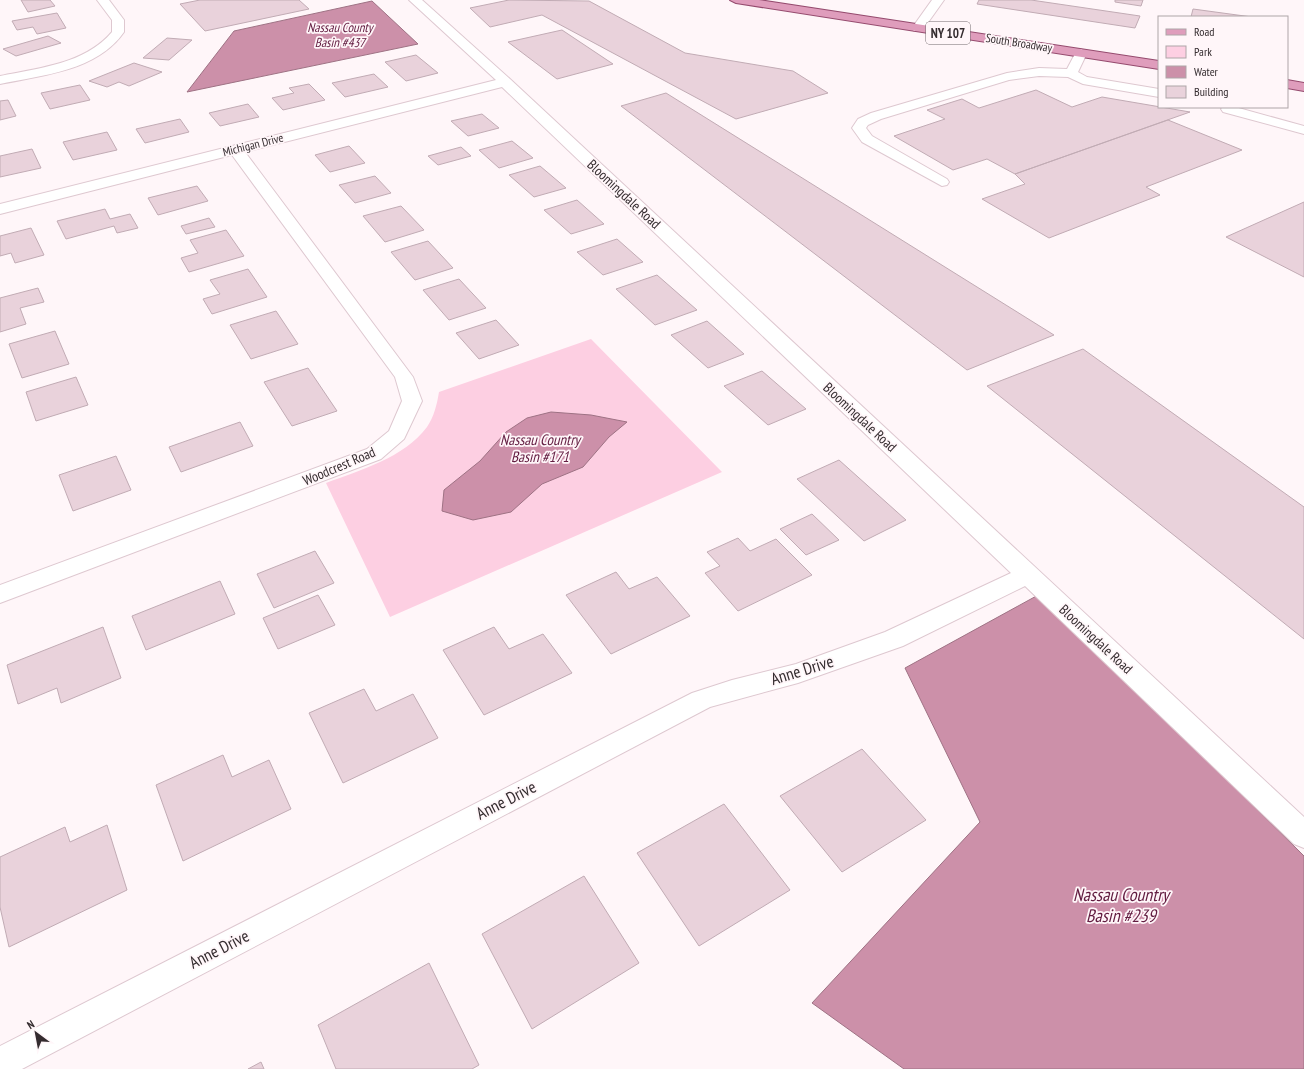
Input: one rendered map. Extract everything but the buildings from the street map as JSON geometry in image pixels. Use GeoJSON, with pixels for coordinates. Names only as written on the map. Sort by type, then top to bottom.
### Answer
{"type":"FeatureCollection","features":[{"type":"Feature","properties":{"kind":"main road","name":"South Broadway"},"geometry":{"type":"LineString","coordinates":[[736,0],[1158,65]]}},
{"type":"Feature","properties":{"kind":"main road"},"geometry":{"type":"LineString","coordinates":[[1288,84],[1304,87]]}},
{"type":"Feature","properties":{"kind":"street"},"geometry":{"type":"LineString","coordinates":[[0,80],[48,70],[80,60],[100,50],[118,32],[118,20],[103,0]]}},
{"type":"Feature","properties":{"kind":"street","name":"Bloomingdale Road"},"geometry":{"type":"LineString","coordinates":[[415,0],[506,82],[1304,834]]}},
{"type":"Feature","properties":{"kind":"street"},"geometry":{"type":"LineString","coordinates":[[918,28],[938,0]]}},
{"type":"Feature","properties":{"kind":"street","name":"Michigan Drive"},"geometry":{"type":"LineString","coordinates":[[0,209],[506,82]]}},
{"type":"Feature","properties":{"kind":"street","name":"Woodcrest Road"},"geometry":{"type":"LineString","coordinates":[[0,594],[374,454],[397,434],[412,401],[404,377],[236,150]]}},
{"type":"Feature","properties":{"kind":"street","name":"Anne Drive"},"geometry":{"type":"LineString","coordinates":[[0,1063],[701,700],[732,690],[798,673],[894,639],[1028,575]]}},
{"type":"Feature","properties":{"kind":"lane"},"geometry":{"type":"LineString","coordinates":[[1071,74],[1081,53]]}},
{"type":"Feature","properties":{"kind":"lane"},"geometry":{"type":"LineString","coordinates":[[942,182],[867,139],[859,128],[863,122],[876,116],[1007,77],[1039,72],[1071,74],[1083,80],[1158,93]]}},
{"type":"Feature","properties":{"kind":"lane"},"geometry":{"type":"LineString","coordinates":[[1228,109],[1304,130]]}},
{"type":"Feature","properties":{"kind":"green space"},"geometry":{"type":"Polygon","coordinates":[[[591,339],[722,472],[390,617],[326,483],[381,462],[406,447],[417,438],[432,419],[439,392],[591,339]]]}},
{"type":"Feature","properties":{"kind":"water","name":"Nassau County Basin #437"},"geometry":{"type":"Polygon","coordinates":[[[372,1],[418,44],[187,92],[234,31],[372,1]]]}},
{"type":"Feature","properties":{"kind":"water","name":"Nassau Country Basin #171"},"geometry":{"type":"Polygon","coordinates":[[[551,412],[591,415],[627,422],[609,437],[583,467],[542,484],[511,512],[473,520],[442,511],[444,490],[480,461],[506,432],[527,418],[551,412]]]}},
{"type":"Feature","properties":{"kind":"water","name":"Nassau Country Basin #239"},"geometry":{"type":"Polygon","coordinates":[[[1040,594],[1304,856],[1304,1069],[904,1069],[812,1003],[980,822],[905,668],[1040,594]]]}}]}
